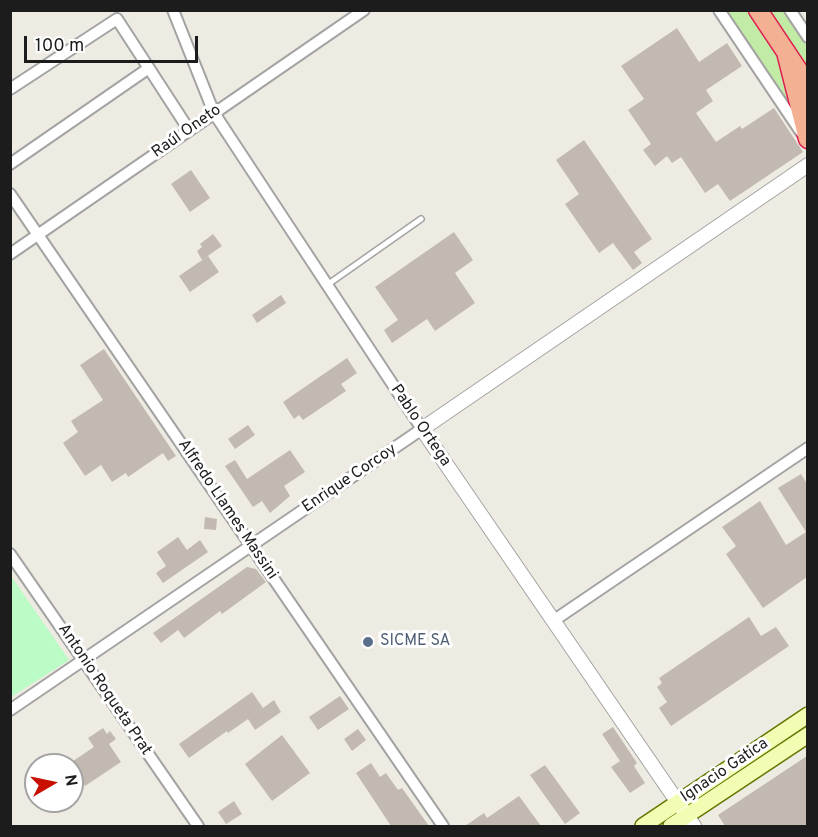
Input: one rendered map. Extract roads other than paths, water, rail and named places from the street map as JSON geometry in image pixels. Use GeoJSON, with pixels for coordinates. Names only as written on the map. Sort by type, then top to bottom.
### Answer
{"type":"FeatureCollection","features":[{"type":"Feature","properties":{"kind":"highway"},"geometry":{"type":"LineString","coordinates":[[758,10],[807,85]]}},
{"type":"Feature","properties":{"kind":"highway"},"geometry":{"type":"LineString","coordinates":[[772,10],[807,140]]}},
{"type":"Feature","properties":{"kind":"main road","name":"Ignacio Gatica"},"geometry":{"type":"LineString","coordinates":[[643,826],[807,715]]}},
{"type":"Feature","properties":{"kind":"main road","name":"Ignacio Gatica"},"geometry":{"type":"LineString","coordinates":[[671,826],[690,821],[807,735]]}},
{"type":"Feature","properties":{"kind":"street","name":"Pablo Ortega"},"geometry":{"type":"LineString","coordinates":[[173,10],[214,113],[422,429],[690,821]]}},
{"type":"Feature","properties":{"kind":"street","name":"Raúl Oneto"},"geometry":{"type":"LineString","coordinates":[[10,254],[364,10]]}},
{"type":"Feature","properties":{"kind":"street"},"geometry":{"type":"LineString","coordinates":[[719,10],[807,140]]}},
{"type":"Feature","properties":{"kind":"street"},"geometry":{"type":"LineString","coordinates":[[790,10],[807,36]]}},
{"type":"Feature","properties":{"kind":"street"},"geometry":{"type":"LineString","coordinates":[[10,89],[117,19],[189,130]]}},
{"type":"Feature","properties":{"kind":"street"},"geometry":{"type":"LineString","coordinates":[[10,164],[149,68]]}},
{"type":"Feature","properties":{"kind":"street","name":"Enrique Corcoy"},"geometry":{"type":"LineString","coordinates":[[10,710],[85,662],[807,165]]}},
{"type":"Feature","properties":{"kind":"street","name":"Alfredo Llames Massini"},"geometry":{"type":"LineString","coordinates":[[10,194],[443,826]]}},
{"type":"Feature","properties":{"kind":"street"},"geometry":{"type":"LineString","coordinates":[[554,621],[807,448]]}},
{"type":"Feature","properties":{"kind":"street","name":"Antonio Roqueta Prat"},"geometry":{"type":"LineString","coordinates":[[10,554],[198,826]]}},
{"type":"Feature","properties":{"kind":"lane"},"geometry":{"type":"LineString","coordinates":[[327,285],[421,219]]}},
{"type":"Feature","properties":{"kind":"place","name":"SICME SA"},"geometry":{"type":"Point","coordinates":[368,642]}}]}
